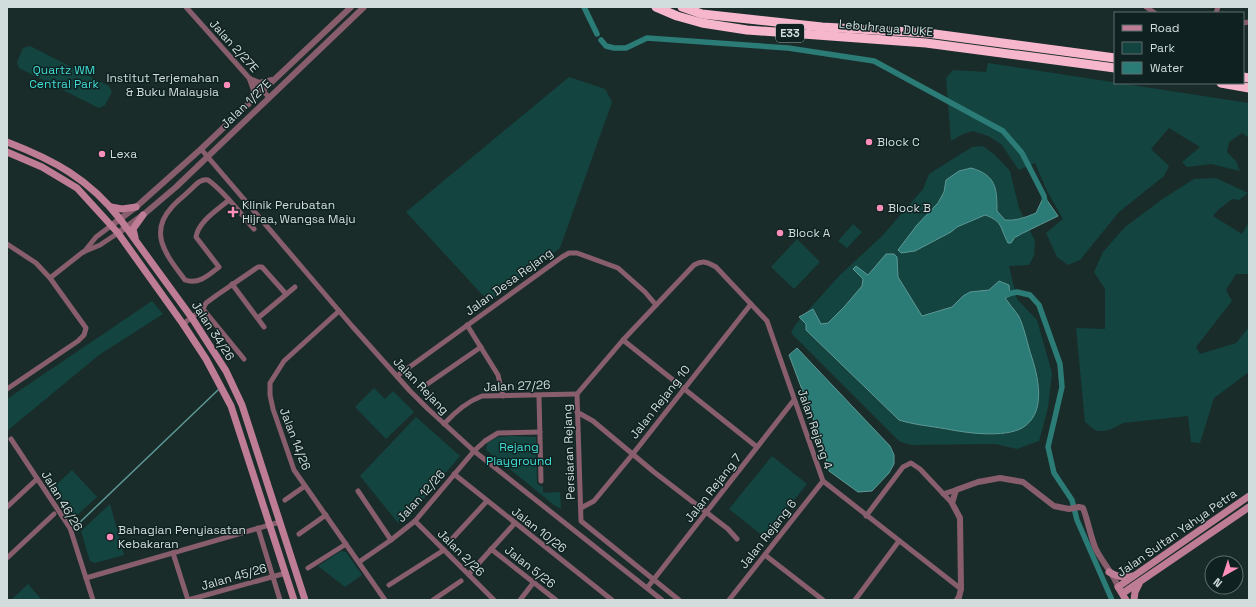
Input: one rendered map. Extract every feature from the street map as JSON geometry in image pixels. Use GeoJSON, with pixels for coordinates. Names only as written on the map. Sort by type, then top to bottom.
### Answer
{"type":"FeatureCollection","features":[{"type":"Feature","properties":{"kind":"highway","name":"Lebuhraya DUKE"},"geometry":{"type":"LineString","coordinates":[[656,7],[677,16],[702,23],[747,30],[927,38],[1114,68]]}},
{"type":"Feature","properties":{"kind":"highway","name":"Lebuhraya DUKE"},"geometry":{"type":"LineString","coordinates":[[682,7],[702,14],[1114,58]]}},
{"type":"Feature","properties":{"kind":"highway"},"geometry":{"type":"LineString","coordinates":[[1227,84],[1249,88]]}},
{"type":"Feature","properties":{"kind":"main road","name":"Jalan 34/26"},"geometry":{"type":"LineString","coordinates":[[7,142],[29,150],[66,169],[83,181],[111,207],[192,318],[226,371],[242,404],[305,600]]}},
{"type":"Feature","properties":{"kind":"main road","name":"Jalan 34/26"},"geometry":{"type":"LineString","coordinates":[[7,152],[42,166],[77,188],[112,225],[183,324],[206,360],[232,406],[294,600]]}},
{"type":"Feature","properties":{"kind":"main road"},"geometry":{"type":"LineString","coordinates":[[111,207],[122,209],[136,207]]}},
{"type":"Feature","properties":{"kind":"main road"},"geometry":{"type":"LineString","coordinates":[[138,243],[133,229],[143,215]]}},
{"type":"Feature","properties":{"kind":"main road","name":"Jalan Sultan Yahya Petra"},"geometry":{"type":"LineString","coordinates":[[1122,590],[1134,576],[1249,496]]}},
{"type":"Feature","properties":{"kind":"main road","name":"Jalan Sultan Yahya Petra"},"geometry":{"type":"LineString","coordinates":[[1122,590],[1140,582],[1249,507]]}},
{"type":"Feature","properties":{"kind":"main road"},"geometry":{"type":"LineString","coordinates":[[1109,572],[1126,578],[1134,576]]}},
{"type":"Feature","properties":{"kind":"main road"},"geometry":{"type":"LineString","coordinates":[[1122,590],[1133,600],[1140,582]]}},
{"type":"Feature","properties":{"kind":"street","name":"Jalan 2/27E"},"geometry":{"type":"LineString","coordinates":[[186,7],[251,80],[269,97]]}},
{"type":"Feature","properties":{"kind":"street","name":"Jalan 1/27E"},"geometry":{"type":"LineString","coordinates":[[112,225],[136,207],[201,148],[350,7]]}},
{"type":"Feature","properties":{"kind":"street","name":"Jalan 1/27E"},"geometry":{"type":"LineString","coordinates":[[118,233],[143,215],[176,187],[364,7]]}},
{"type":"Feature","properties":{"kind":"street"},"geometry":{"type":"LineString","coordinates":[[251,80],[259,83],[274,80]]}},
{"type":"Feature","properties":{"kind":"street"},"geometry":{"type":"LineString","coordinates":[[251,80],[254,90],[252,101]]}},
{"type":"Feature","properties":{"kind":"street","name":"Jalan Rejang"},"geometry":{"type":"LineString","coordinates":[[201,148],[338,311],[410,391],[474,451],[662,600]]}},
{"type":"Feature","properties":{"kind":"street"},"geometry":{"type":"LineString","coordinates":[[229,200],[206,219],[196,231],[196,237],[219,268],[200,280],[191,282],[185,280],[163,248],[160,230],[164,218],[171,207],[201,180],[205,179],[214,184],[229,200],[254,229]]}},
{"type":"Feature","properties":{"kind":"street"},"geometry":{"type":"LineString","coordinates":[[176,187],[183,196]]}},
{"type":"Feature","properties":{"kind":"street"},"geometry":{"type":"LineString","coordinates":[[50,278],[83,252],[96,238],[112,225]]}},
{"type":"Feature","properties":{"kind":"street"},"geometry":{"type":"LineString","coordinates":[[83,252],[100,245],[118,233]]}},
{"type":"Feature","properties":{"kind":"street"},"geometry":{"type":"LineString","coordinates":[[7,244],[36,263],[50,278],[86,328],[84,335],[78,341],[7,389]]}},
{"type":"Feature","properties":{"kind":"street","name":"Jalan Desa Rejang"},"geometry":{"type":"LineString","coordinates":[[397,376],[569,253],[577,254],[618,268],[645,292],[656,305]]}},
{"type":"Feature","properties":{"kind":"street","name":"Jalan Rejang 4"},"geometry":{"type":"LineString","coordinates":[[705,261],[716,267],[765,318],[769,325],[823,481],[961,589]]}},
{"type":"Feature","properties":{"kind":"street","name":"Persiaran Rejang"},"geometry":{"type":"LineString","coordinates":[[679,600],[581,521],[577,394],[623,340],[694,265],[705,261]]}},
{"type":"Feature","properties":{"kind":"street"},"geometry":{"type":"LineString","coordinates":[[183,324],[203,309],[206,303],[258,266],[262,267],[286,294]]}},
{"type":"Feature","properties":{"kind":"street"},"geometry":{"type":"LineString","coordinates":[[232,284],[264,327]]}},
{"type":"Feature","properties":{"kind":"street"},"geometry":{"type":"LineString","coordinates":[[258,318],[295,287]]}},
{"type":"Feature","properties":{"kind":"street"},"geometry":{"type":"LineString","coordinates":[[750,302],[745,311],[758,311]]}},
{"type":"Feature","properties":{"kind":"street"},"geometry":{"type":"LineString","coordinates":[[203,309],[244,359]]}},
{"type":"Feature","properties":{"kind":"street","name":"Jalan 14/26"},"geometry":{"type":"LineString","coordinates":[[338,311],[290,354],[278,368],[270,383],[269,389],[273,409],[294,470],[385,600]]}},
{"type":"Feature","properties":{"kind":"street","name":"Jalan Rejang 10"},"geometry":{"type":"LineString","coordinates":[[580,508],[594,501],[745,311]]}},
{"type":"Feature","properties":{"kind":"street"},"geometry":{"type":"LineString","coordinates":[[467,325],[498,375],[503,396]]}},
{"type":"Feature","properties":{"kind":"street"},"geometry":{"type":"LineString","coordinates":[[623,340],[757,447]]}},
{"type":"Feature","properties":{"kind":"street"},"geometry":{"type":"LineString","coordinates":[[423,387],[481,348]]}},
{"type":"Feature","properties":{"kind":"street","name":"Jalan 27/26"},"geometry":{"type":"LineString","coordinates":[[444,424],[458,410],[482,396],[577,394]]}},
{"type":"Feature","properties":{"kind":"street"},"geometry":{"type":"LineString","coordinates":[[539,396],[541,481]]}},
{"type":"Feature","properties":{"kind":"street","name":"Jalan Rejang 7"},"geometry":{"type":"LineString","coordinates":[[647,588],[794,400]]}},
{"type":"Feature","properties":{"kind":"street"},"geometry":{"type":"LineString","coordinates":[[577,412],[593,421],[632,454],[728,529],[738,539]]}},
{"type":"Feature","properties":{"kind":"street","name":"Jalan 12/26"},"geometry":{"type":"LineString","coordinates":[[359,562],[391,540],[414,521],[474,451],[485,441],[498,433],[540,432]]}},
{"type":"Feature","properties":{"kind":"street","name":"Jalan 46/26"},"geometry":{"type":"LineString","coordinates":[[11,439],[70,528],[93,600]]}},
{"type":"Feature","properties":{"kind":"street"},"geometry":{"type":"LineString","coordinates":[[866,516],[903,467],[911,463],[920,469],[952,504],[960,518],[961,589],[957,600]]}},
{"type":"Feature","properties":{"kind":"street","name":"Jalan 10/26"},"geometry":{"type":"LineString","coordinates":[[454,474],[612,600]]}},
{"type":"Feature","properties":{"kind":"street"},"geometry":{"type":"LineString","coordinates":[[943,494],[978,482],[1000,478],[1022,482],[1054,506],[1069,509],[1079,507],[1083,508],[1095,548],[1109,572],[1122,590]]}},
{"type":"Feature","properties":{"kind":"street"},"geometry":{"type":"LineString","coordinates":[[7,508],[37,479]]}},
{"type":"Feature","properties":{"kind":"street","name":"Jalan Rejang 6"},"geometry":{"type":"LineString","coordinates":[[729,600],[823,481]]}},
{"type":"Feature","properties":{"kind":"street"},"geometry":{"type":"LineString","coordinates":[[285,500],[305,486]]}},
{"type":"Feature","properties":{"kind":"street"},"geometry":{"type":"LineString","coordinates":[[952,504],[956,490]]}},
{"type":"Feature","properties":{"kind":"street"},"geometry":{"type":"LineString","coordinates":[[358,491],[391,540]]}},
{"type":"Feature","properties":{"kind":"street"},"geometry":{"type":"LineString","coordinates":[[452,539],[487,500]]}},
{"type":"Feature","properties":{"kind":"street"},"geometry":{"type":"LineString","coordinates":[[7,558],[54,514]]}},
{"type":"Feature","properties":{"kind":"street"},"geometry":{"type":"LineString","coordinates":[[300,534],[326,515]]}},
{"type":"Feature","properties":{"kind":"street","name":"Jalan 2/26"},"geometry":{"type":"LineString","coordinates":[[414,521],[494,600]]}},
{"type":"Feature","properties":{"kind":"street"},"geometry":{"type":"LineString","coordinates":[[86,578],[280,522]]}},
{"type":"Feature","properties":{"kind":"street"},"geometry":{"type":"LineString","coordinates":[[469,574],[515,523]]}},
{"type":"Feature","properties":{"kind":"street"},"geometry":{"type":"LineString","coordinates":[[258,528],[280,600]]}},
{"type":"Feature","properties":{"kind":"street"},"geometry":{"type":"LineString","coordinates":[[855,600],[899,542]]}},
{"type":"Feature","properties":{"kind":"street"},"geometry":{"type":"LineString","coordinates":[[308,568],[346,544]]}},
{"type":"Feature","properties":{"kind":"street","name":"Jalan 5/26"},"geometry":{"type":"LineString","coordinates":[[491,549],[556,600]]}},
{"type":"Feature","properties":{"kind":"street"},"geometry":{"type":"LineString","coordinates":[[389,584],[444,550]]}},
{"type":"Feature","properties":{"kind":"street"},"geometry":{"type":"LineString","coordinates":[[173,553],[188,600]]}},
{"type":"Feature","properties":{"kind":"street"},"geometry":{"type":"LineString","coordinates":[[765,555],[823,600]]}},
{"type":"Feature","properties":{"kind":"street","name":"Jalan 45/26"},"geometry":{"type":"LineString","coordinates":[[188,600],[286,573]]}},
{"type":"Feature","properties":{"kind":"street"},"geometry":{"type":"LineString","coordinates":[[433,600],[461,581]]}},
{"type":"Feature","properties":{"kind":"street"},"geometry":{"type":"LineString","coordinates":[[520,600],[534,582]]}},
{"type":"Feature","properties":{"kind":"green space","name":"Quartz WM Central Park"},"geometry":{"type":"Polygon","coordinates":[[[30,46],[109,86],[112,92],[105,105],[99,108],[19,68],[17,62],[23,48],[30,46]]]}},
{"type":"Feature","properties":{"kind":"green space"},"geometry":{"type":"Polygon","coordinates":[[[988,63],[1114,82],[1114,84],[1125,84],[1249,103],[1249,138],[1242,133],[1229,142],[1227,152],[1236,161],[1240,171],[1211,164],[1187,167],[1182,162],[1200,147],[1169,128],[1151,149],[1169,166],[1164,176],[1119,212],[1080,260],[1068,265],[1057,257],[1046,233],[1063,219],[1047,191],[1035,163],[1019,170],[1001,144],[988,136],[973,131],[963,134],[951,141],[946,78],[953,70],[986,72],[988,63]]]}},
{"type":"Feature","properties":{"kind":"green space"},"geometry":{"type":"Polygon","coordinates":[[[569,77],[605,89],[612,102],[560,248],[489,302],[406,212],[569,77]]]}},
{"type":"Feature","properties":{"kind":"green space"},"geometry":{"type":"Polygon","coordinates":[[[983,146],[995,155],[1010,171],[1019,208],[1035,241],[1034,255],[1029,265],[1009,266],[1017,299],[1037,320],[1052,373],[1048,408],[1039,441],[1017,449],[995,444],[911,445],[899,441],[791,333],[796,324],[839,276],[882,236],[923,189],[929,174],[972,147],[983,146]]]}},
{"type":"Feature","properties":{"kind":"green space"},"geometry":{"type":"Polygon","coordinates":[[[1216,178],[1248,193],[1239,200],[1232,199],[1213,216],[1242,234],[1249,222],[1249,274],[1236,274],[1226,290],[1232,301],[1196,347],[1200,354],[1236,343],[1249,327],[1249,372],[1214,398],[1200,443],[1191,442],[1188,416],[1123,423],[1106,431],[1095,430],[1085,422],[1076,328],[1105,329],[1105,289],[1094,272],[1103,252],[1125,227],[1164,198],[1194,179],[1216,178]]]}},
{"type":"Feature","properties":{"kind":"green space"},"geometry":{"type":"Polygon","coordinates":[[[853,224],[862,232],[847,248],[838,241],[853,224]]]}},
{"type":"Feature","properties":{"kind":"green space"},"geometry":{"type":"Polygon","coordinates":[[[797,239],[820,262],[794,289],[771,267],[797,239]]]}},
{"type":"Feature","properties":{"kind":"green space"},"geometry":{"type":"Polygon","coordinates":[[[152,301],[163,314],[99,355],[7,431],[7,399],[152,301]]]}},
{"type":"Feature","properties":{"kind":"green space"},"geometry":{"type":"Polygon","coordinates":[[[374,388],[385,399],[393,391],[414,412],[386,439],[355,407],[374,388]]]}},
{"type":"Feature","properties":{"kind":"green space"},"geometry":{"type":"Polygon","coordinates":[[[416,417],[460,456],[408,517],[398,523],[360,476],[416,417]]]}},
{"type":"Feature","properties":{"kind":"green space","name":"Rejang Playground"},"geometry":{"type":"Polygon","coordinates":[[[498,437],[536,437],[537,484],[543,487],[543,493],[560,492],[561,509],[486,450],[487,443],[498,437]]]}},
{"type":"Feature","properties":{"kind":"green space"},"geometry":{"type":"Polygon","coordinates":[[[772,456],[807,484],[764,537],[729,509],[772,456]]]}},
{"type":"Feature","properties":{"kind":"green space"},"geometry":{"type":"Polygon","coordinates":[[[72,470],[97,497],[74,518],[54,487],[72,470]]]}},
{"type":"Feature","properties":{"kind":"green space"},"geometry":{"type":"Polygon","coordinates":[[[110,504],[124,555],[95,563],[90,561],[81,531],[110,504]]]}},
{"type":"Feature","properties":{"kind":"green space"},"geometry":{"type":"Polygon","coordinates":[[[341,551],[346,552],[362,575],[345,587],[318,566],[341,551]]]}},
{"type":"Feature","properties":{"kind":"green space"},"geometry":{"type":"Polygon","coordinates":[[[28,584],[42,600],[11,600],[28,584]]]}},
{"type":"Feature","properties":{"kind":"water"},"geometry":{"type":"Polygon","coordinates":[[[971,168],[986,174],[990,179],[995,189],[997,211],[1005,220],[1017,219],[1036,213],[1044,196],[1058,216],[1015,237],[1011,243],[1008,243],[998,223],[991,217],[985,215],[957,227],[951,232],[915,251],[901,253],[898,250],[917,225],[938,203],[944,192],[946,180],[959,171],[971,168]]]}},
{"type":"Feature","properties":{"kind":"water"},"geometry":{"type":"Polygon","coordinates":[[[886,254],[894,254],[897,257],[898,277],[922,316],[952,307],[963,296],[970,292],[989,290],[999,281],[1009,285],[1010,296],[1005,298],[1020,319],[1037,376],[1039,396],[1038,406],[1030,422],[1022,428],[1014,431],[985,434],[955,431],[899,420],[806,330],[806,324],[799,317],[813,309],[821,324],[828,323],[862,286],[863,279],[853,269],[856,266],[868,275],[886,254]]]}},
{"type":"Feature","properties":{"kind":"water"},"geometry":{"type":"Polygon","coordinates":[[[797,348],[890,446],[894,455],[894,464],[889,473],[872,491],[858,492],[829,471],[823,445],[789,355],[797,348]]]}},
{"type":"Feature","properties":{"kind":"waterway"},"geometry":{"type":"LineString","coordinates":[[584,7],[597,34]]}},
{"type":"Feature","properties":{"kind":"waterway"},"geometry":{"type":"LineString","coordinates":[[601,40],[606,46],[614,48],[626,48],[647,38],[788,48],[874,61],[1003,131],[1022,153],[1044,196],[1045,202]]}},
{"type":"Feature","properties":{"kind":"waterway"},"geometry":{"type":"LineString","coordinates":[[1003,295],[1017,292],[1030,295],[1039,305],[1060,364],[1062,387],[1048,447],[1054,473],[1072,500],[1077,520],[1112,600]]}},
{"type":"Feature","properties":{"kind":"waterway"},"geometry":{"type":"LineString","coordinates":[[76,526],[218,390]]}},
{"type":"Feature","properties":{"kind":"place","name":"Institut Terjemahan & Buku Malaysia"},"geometry":{"type":"Point","coordinates":[227,85]}},
{"type":"Feature","properties":{"kind":"place","name":"Block C"},"geometry":{"type":"Point","coordinates":[869,142]}},
{"type":"Feature","properties":{"kind":"place","name":"Lexa"},"geometry":{"type":"Point","coordinates":[102,154]}},
{"type":"Feature","properties":{"kind":"place","name":"Block B"},"geometry":{"type":"Point","coordinates":[880,208]}},
{"type":"Feature","properties":{"kind":"place","name":"Klinik Perubatan Hijraa, Wangsa Maju"},"geometry":{"type":"Point","coordinates":[233,212]}},
{"type":"Feature","properties":{"kind":"place","name":"Block A"},"geometry":{"type":"Point","coordinates":[780,233]}},
{"type":"Feature","properties":{"kind":"place","name":"Bahagian Penyiasatan Kebakaran"},"geometry":{"type":"Point","coordinates":[110,537]}}]}
